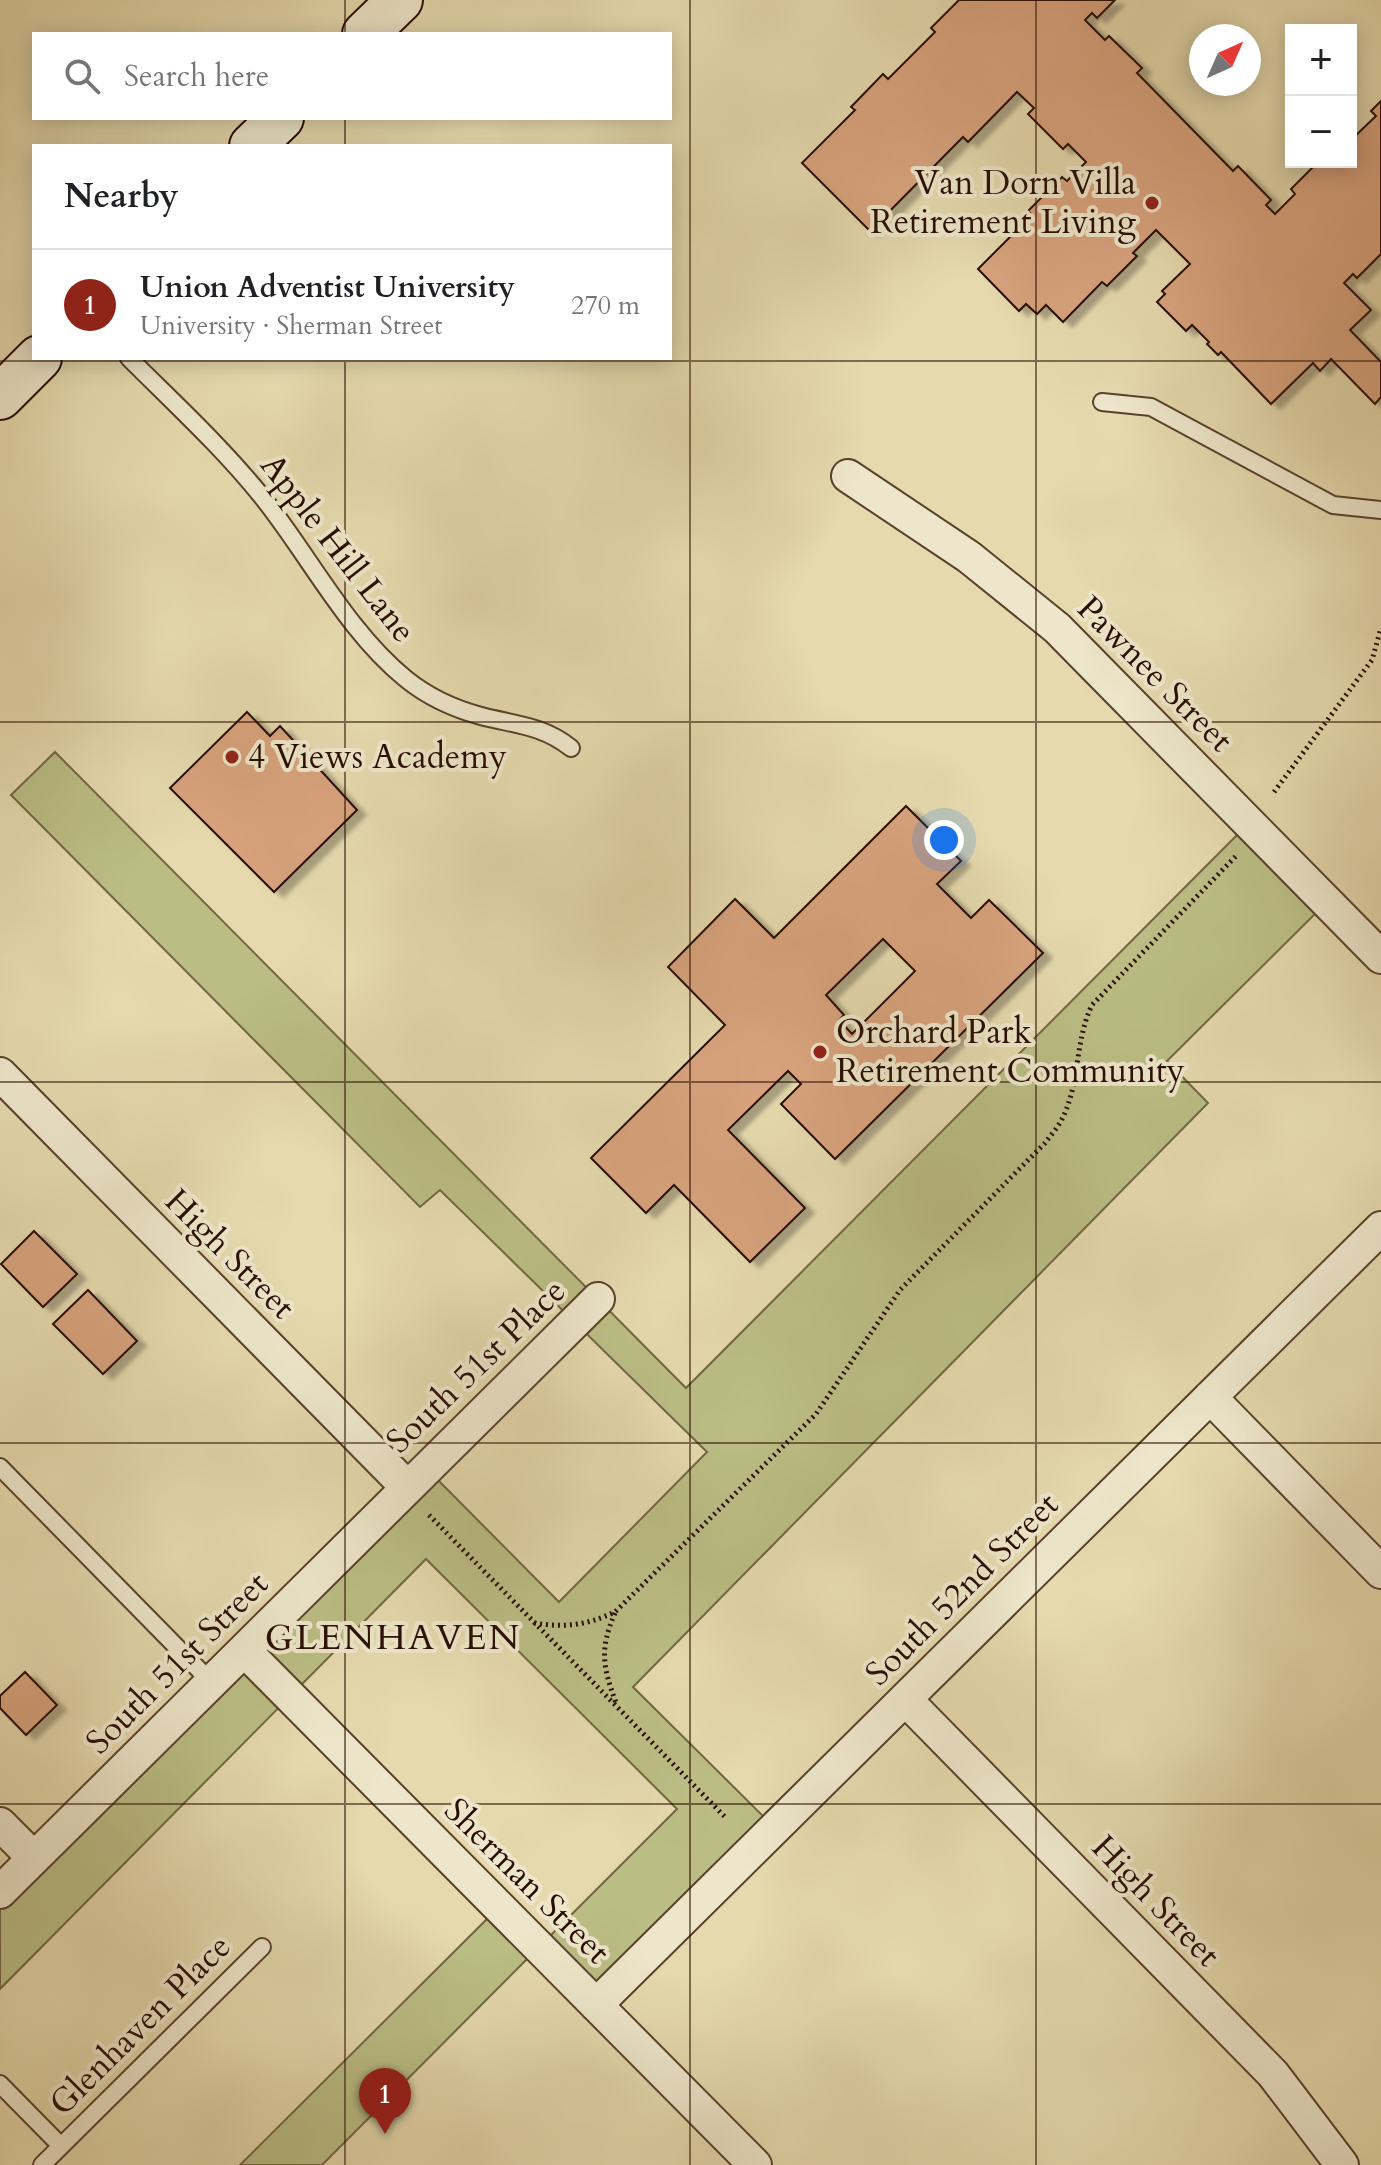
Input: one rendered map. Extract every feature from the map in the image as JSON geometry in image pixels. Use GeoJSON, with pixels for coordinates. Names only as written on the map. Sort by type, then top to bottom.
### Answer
{"type":"FeatureCollection","features":[{"type":"Feature","properties":{"kind":"main road"},"geometry":{"type":"LineString","coordinates":[[367,32],[399,0]]}},
{"type":"Feature","properties":{"kind":"main road"},"geometry":{"type":"LineString","coordinates":[[254,144],[279,120]]}},
{"type":"Feature","properties":{"kind":"main road"},"geometry":{"type":"LineString","coordinates":[[0,397],[37,360]]}},
{"type":"Feature","properties":{"kind":"street","name":"Pawnee Street"},"geometry":{"type":"LineString","coordinates":[[848,476],[969,557],[1028,603],[1381,957]]}},
{"type":"Feature","properties":{"kind":"street","name":"High Street"},"geometry":{"type":"LineString","coordinates":[[0,1074],[407,1487]]}},
{"type":"Feature","properties":{"kind":"street","name":"South 52nd Street"},"geometry":{"type":"LineString","coordinates":[[596,2005],[1381,1228]]}},
{"type":"Feature","properties":{"kind":"street","name":"South 51st Place"},"geometry":{"type":"LineString","coordinates":[[407,1487],[598,1299]]}},
{"type":"Feature","properties":{"kind":"street"},"geometry":{"type":"LineString","coordinates":[[1210,1397],[1381,1572]]}},
{"type":"Feature","properties":{"kind":"street","name":"South 51st Street"},"geometry":{"type":"LineString","coordinates":[[0,1892],[407,1487]]}},
{"type":"Feature","properties":{"kind":"street","name":"Sherman Street"},"geometry":{"type":"LineString","coordinates":[[244,1650],[755,2165]]}},
{"type":"Feature","properties":{"kind":"street","name":"High Street"},"geometry":{"type":"LineString","coordinates":[[905,1699],[1273,2074],[1342,2165]]}},
{"type":"Feature","properties":{"kind":"street"},"geometry":{"type":"LineString","coordinates":[[0,1824],[34,1858]]}},
{"type":"Feature","properties":{"kind":"lane","name":"Apple Hill Lane"},"geometry":{"type":"LineString","coordinates":[[131,360],[224,452],[264,499],[372,647],[406,679],[441,701],[482,716],[526,723],[553,733],[571,748]]}},
{"type":"Feature","properties":{"kind":"lane"},"geometry":{"type":"LineString","coordinates":[[1102,402],[1151,407],[1333,505],[1381,510]]}},
{"type":"Feature","properties":{"kind":"lane"},"geometry":{"type":"LineString","coordinates":[[0,1467],[211,1682]]}},
{"type":"Feature","properties":{"kind":"lane","name":"Glenhaven Place"},"geometry":{"type":"LineString","coordinates":[[42,2165],[262,1947]]}},
{"type":"Feature","properties":{"kind":"lane","name":"Glenhaven Place"},"geometry":{"type":"LineString","coordinates":[[0,2084],[61,2146]]}},
{"type":"Feature","properties":{"kind":"path"},"geometry":{"type":"LineString","coordinates":[[1274,792],[1372,660],[1381,628]]}},
{"type":"Feature","properties":{"kind":"path"},"geometry":{"type":"LineString","coordinates":[[534,1623],[560,1627],[588,1624],[615,1612],[816,1414],[900,1290],[1045,1143],[1063,1117],[1077,1062],[1081,1027],[1092,1005],[1235,858],[1256,829]]}},
{"type":"Feature","properties":{"kind":"path"},"geometry":{"type":"LineString","coordinates":[[429,1515],[726,1818]]}},
{"type":"Feature","properties":{"kind":"path"},"geometry":{"type":"LineString","coordinates":[[615,1612],[604,1639],[604,1671],[617,1708]]}},
{"type":"Feature","properties":{"kind":"green space"},"geometry":{"type":"Polygon","coordinates":[[[55,752],[686,1388],[1249,823],[1327,902],[1167,1061],[1208,1103],[633,1687],[775,1828],[596,2005],[539,1947],[677,1809],[426,1559],[0,1989],[0,1892],[426,1468],[559,1602],[707,1452],[440,1190],[420,1207],[11,795],[55,752]]]}},
{"type":"Feature","properties":{"kind":"green space"},"geometry":{"type":"Polygon","coordinates":[[[499,1907],[539,1947],[322,2165],[240,2165],[499,1907]]]}},
{"type":"Feature","properties":{"kind":"building","name":"Van Dorn Villa Retirement Living"},"geometry":{"type":"Polygon","coordinates":[[[959,0],[1115,0],[1097,18],[1092,13],[1085,20],[1105,40],[1109,36],[1142,68],[1137,73],[1233,171],[1238,166],[1271,200],[1266,205],[1275,214],[1295,194],[1291,189],[1312,168],[1357,168],[1357,134],[1376,116],[1371,111],[1381,101],[1381,254],[1357,278],[1353,274],[1344,283],[1371,310],[1350,330],[1381,362],[1381,397],[1375,404],[1331,359],[1320,371],[1313,363],[1271,404],[1221,352],[1218,355],[1207,344],[1209,342],[1192,325],[1186,331],[1157,302],[1165,294],[1162,291],[1190,264],[1156,230],[1133,253],[1137,256],[1107,286],[1102,282],[1063,322],[1046,305],[1037,314],[1026,304],[1019,311],[978,269],[1032,215],[1028,211],[1062,177],[1067,181],[1086,162],[1068,144],[1063,149],[1028,114],[1034,108],[1017,92],[968,142],[963,137],[870,231],[802,163],[855,110],[851,107],[883,74],[888,79],[935,32],[931,28],[959,0]]]}},
{"type":"Feature","properties":{"kind":"building"},"geometry":{"type":"Polygon","coordinates":[[[247,712],[270,736],[280,726],[357,810],[274,892],[170,788],[247,712]]]}},
{"type":"Feature","properties":{"kind":"building","name":"Orchard Park Retirement Community"},"geometry":{"type":"Polygon","coordinates":[[[906,806],[961,861],[937,884],[971,918],[989,900],[1043,953],[835,1159],[781,1104],[801,1084],[788,1071],[728,1130],[805,1208],[750,1262],[674,1185],[646,1213],[591,1158],[725,1025],[668,967],[735,899],[774,938],[906,806]],[[883,939],[826,995],[844,1015],[839,1020],[852,1034],[915,971],[883,939]]]}},
{"type":"Feature","properties":{"kind":"building"},"geometry":{"type":"Polygon","coordinates":[[[34,1231],[77,1274],[43,1307],[1,1264],[34,1231]]]}},
{"type":"Feature","properties":{"kind":"building"},"geometry":{"type":"Polygon","coordinates":[[[88,1290],[137,1341],[103,1374],[53,1324],[88,1290]]]}},
{"type":"Feature","properties":{"kind":"building"},"geometry":{"type":"Polygon","coordinates":[[[25,1672],[57,1705],[26,1735],[0,1708],[0,1696],[25,1672]]]}},
{"type":"Feature","properties":{"kind":"place","name":"Van Dorn Villa Retirement Living"},"geometry":{"type":"Point","coordinates":[1152,203]}},
{"type":"Feature","properties":{"kind":"place","name":"4 Views Academy"},"geometry":{"type":"Point","coordinates":[232,757]}},
{"type":"Feature","properties":{"kind":"place","name":"Orchard Park Retirement Community"},"geometry":{"type":"Point","coordinates":[820,1052]}},
{"type":"Feature","properties":{"kind":"place","name":"Union Adventist University"},"geometry":{"type":"Point","coordinates":[385,2134]}},
{"type":"Feature","properties":{"kind":"district","name":"GLENHAVEN"},"geometry":{"type":"Point","coordinates":[393,1637]}}]}
